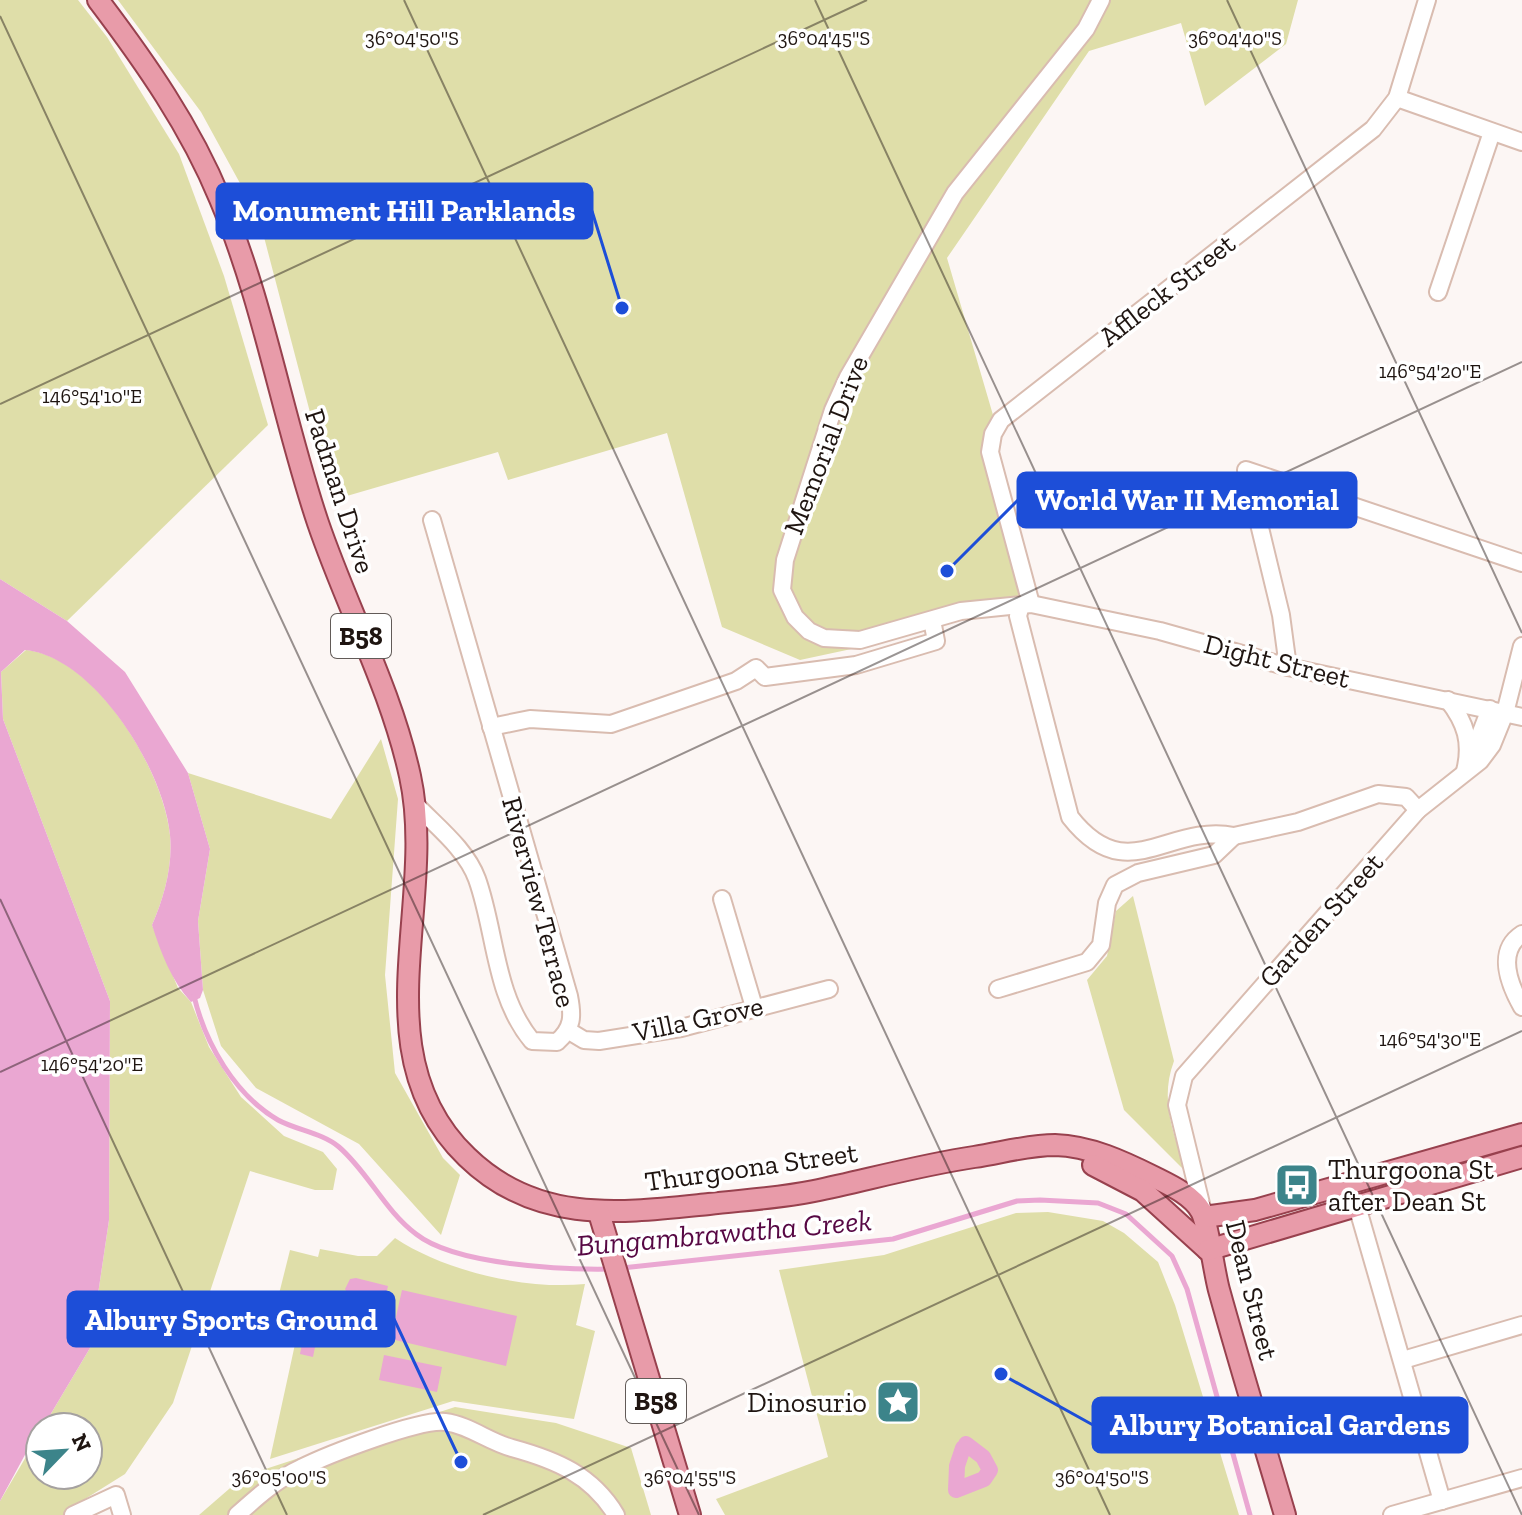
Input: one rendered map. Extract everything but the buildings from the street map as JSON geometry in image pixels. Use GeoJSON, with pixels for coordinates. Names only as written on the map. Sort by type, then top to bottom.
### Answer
{"type":"FeatureCollection","features":[{"type":"Feature","properties":{"kind":"main road","name":"Padman Drive"},"geometry":{"type":"LineString","coordinates":[[98,0],[182,120],[230,222],[249,277],[307,490],[395,726],[415,804],[415,876],[407,1023],[420,1086],[448,1138],[491,1177],[542,1202],[599,1213]]}},
{"type":"Feature","properties":{"kind":"main road"},"geometry":{"type":"LineString","coordinates":[[1204,1217],[1255,1210],[1522,1134]]}},
{"type":"Feature","properties":{"kind":"main road","name":"Thurgoona Street"},"geometry":{"type":"LineString","coordinates":[[599,1213],[807,1193],[929,1164],[1054,1145],[1107,1156],[1171,1186],[1197,1204],[1204,1217]]}},
{"type":"Feature","properties":{"kind":"main road","name":"Thurgoona Street"},"geometry":{"type":"LineString","coordinates":[[1005,1152],[1065,1157],[1116,1174],[1152,1199],[1208,1250]]}},
{"type":"Feature","properties":{"kind":"main road"},"geometry":{"type":"LineString","coordinates":[[1208,1250],[1522,1157]]}},
{"type":"Feature","properties":{"kind":"main road"},"geometry":{"type":"LineString","coordinates":[[1350,1183],[1357,1206]]}},
{"type":"Feature","properties":{"kind":"main road","name":"B58"},"geometry":{"type":"LineString","coordinates":[[599,1213],[690,1515]]}},
{"type":"Feature","properties":{"kind":"main road","name":"Dean Street"},"geometry":{"type":"LineString","coordinates":[[1204,1217],[1208,1250],[1285,1515]]}},
{"type":"Feature","properties":{"kind":"street","name":"Memorial Drive"},"geometry":{"type":"LineString","coordinates":[[1026,605],[978,608],[860,640],[841,641],[809,631],[795,617],[782,590],[789,542],[833,410],[868,337],[962,183],[1086,29],[1101,0]]}},
{"type":"Feature","properties":{"kind":"street","name":"Affleck Street"},"geometry":{"type":"LineString","coordinates":[[1026,605],[992,463],[993,434],[1001,420],[1373,129],[1397,98],[1427,0]]}},
{"type":"Feature","properties":{"kind":"street"},"geometry":{"type":"LineString","coordinates":[[1397,98],[1522,142]]}},
{"type":"Feature","properties":{"kind":"street"},"geometry":{"type":"LineString","coordinates":[[1438,292],[1492,132]]}},
{"type":"Feature","properties":{"kind":"street"},"geometry":{"type":"LineString","coordinates":[[1288,667],[1281,615],[1246,470],[1522,563]]}},
{"type":"Feature","properties":{"kind":"street","name":"Riverview Terrace"},"geometry":{"type":"LineString","coordinates":[[415,804],[459,849],[477,878],[497,965],[524,1031],[532,1041],[557,1042],[569,1031],[572,1014],[569,996],[432,520]]}},
{"type":"Feature","properties":{"kind":"street"},"geometry":{"type":"LineString","coordinates":[[1026,605],[1018,616],[1070,817],[1094,843],[1118,852],[1140,850],[1215,832],[1234,836],[1298,822],[1378,794],[1406,797],[1418,810]]}},
{"type":"Feature","properties":{"kind":"street","name":"Dight Street"},"geometry":{"type":"LineString","coordinates":[[1026,605],[1160,631],[1288,667],[1506,713]]}},
{"type":"Feature","properties":{"kind":"street"},"geometry":{"type":"LineString","coordinates":[[491,727],[530,719],[611,724],[736,681],[756,668],[765,677],[856,665],[936,641],[932,620]]}},
{"type":"Feature","properties":{"kind":"street","name":"Garden Street"},"geometry":{"type":"LineString","coordinates":[[1184,1076],[1418,810],[1480,761],[1492,745],[1506,713],[1522,646]]}},
{"type":"Feature","properties":{"kind":"street"},"geometry":{"type":"LineString","coordinates":[[1448,700],[1467,733],[1469,755],[1465,771]]}},
{"type":"Feature","properties":{"kind":"street"},"geometry":{"type":"LineString","coordinates":[[998,989],[1087,962],[1101,945],[1107,903],[1115,885],[1138,873],[1214,855],[1234,836]]}},
{"type":"Feature","properties":{"kind":"street"},"geometry":{"type":"LineString","coordinates":[[722,899],[754,1007]]}},
{"type":"Feature","properties":{"kind":"street"},"geometry":{"type":"LineString","coordinates":[[1522,934],[1507,950],[1506,960],[1522,1007]]}},
{"type":"Feature","properties":{"kind":"street","name":"Villa Grove"},"geometry":{"type":"LineString","coordinates":[[569,1031],[584,1040],[599,1041],[681,1028],[829,989]]}},
{"type":"Feature","properties":{"kind":"street","name":"Dean Street"},"geometry":{"type":"LineString","coordinates":[[1184,1076],[1177,1105],[1204,1217]]}},
{"type":"Feature","properties":{"kind":"street"},"geometry":{"type":"LineString","coordinates":[[1357,1206],[1442,1501]]}},
{"type":"Feature","properties":{"kind":"street"},"geometry":{"type":"LineString","coordinates":[[1403,1360],[1522,1325]]}},
{"type":"Feature","properties":{"kind":"street"},"geometry":{"type":"LineString","coordinates":[[237,1515],[299,1468],[412,1427],[441,1422],[462,1426],[487,1441],[541,1456],[578,1473],[596,1487],[616,1515]]}},
{"type":"Feature","properties":{"kind":"street"},"geometry":{"type":"LineString","coordinates":[[1392,1515],[1522,1478]]}},
{"type":"Feature","properties":{"kind":"street"},"geometry":{"type":"LineString","coordinates":[[73,1515],[100,1510],[116,1495],[122,1515]]}},
{"type":"Feature","properties":{"kind":"green space"},"geometry":{"type":"Polygon","coordinates":[[[0,0],[78,0],[107,37],[179,154],[224,276],[268,425],[67,621],[0,579],[0,0]]]}},
{"type":"Feature","properties":{"kind":"green space"},"geometry":{"type":"Polygon","coordinates":[[[118,0],[1298,0],[1286,44],[1205,106],[1181,23],[1089,51],[947,258],[993,415],[983,459],[1028,604],[965,605],[856,648],[800,660],[722,627],[667,433],[508,480],[498,452],[333,500],[259,218],[201,112],[118,0]]]}},
{"type":"Feature","properties":{"kind":"green space"},"geometry":{"type":"Polygon","coordinates":[[[26,650],[52,657],[77,673],[122,720],[140,749],[165,808],[170,858],[167,881],[152,925],[178,988],[191,1002],[209,1047],[241,1097],[284,1136],[323,1152],[337,1169],[333,1190],[315,1190],[250,1171],[173,1403],[125,1474],[104,1487],[104,1411],[53,1411],[90,1348],[109,1220],[110,1001],[3,719],[1,672],[26,650]]]}},
{"type":"Feature","properties":{"kind":"green space"},"geometry":{"type":"Polygon","coordinates":[[[381,739],[398,799],[385,975],[395,1073],[443,1158],[460,1175],[441,1235],[359,1144],[256,1088],[221,1046],[203,990],[198,921],[210,849],[188,773],[331,819],[381,739]]]}},
{"type":"Feature","properties":{"kind":"green space"},"geometry":{"type":"Polygon","coordinates":[[[1133,896],[1174,1061],[1168,1104],[1173,1132],[1187,1173],[1124,1110],[1087,980],[1107,956],[1116,911],[1133,896]]]}},
{"type":"Feature","properties":{"kind":"green space"},"geometry":{"type":"Polygon","coordinates":[[[1048,1212],[1103,1221],[1124,1233],[1158,1262],[1175,1305],[1239,1515],[725,1515],[716,1499],[828,1457],[779,1270],[884,1255],[1016,1213],[1048,1212]]]}},
{"type":"Feature","properties":{"kind":"green space"},"geometry":{"type":"Polygon","coordinates":[[[395,1238],[437,1260],[486,1276],[537,1284],[585,1284],[576,1325],[595,1331],[574,1419],[453,1401],[270,1459],[302,1312],[276,1306],[290,1250],[318,1257],[320,1249],[377,1256],[395,1238]]]}},
{"type":"Feature","properties":{"kind":"green space"},"geometry":{"type":"Polygon","coordinates":[[[455,1407],[556,1423],[631,1448],[651,1515],[199,1515],[244,1476],[455,1407]]]}},
{"type":"Feature","properties":{"kind":"green space"},"geometry":{"type":"Polygon","coordinates":[[[24,1460],[24,1491],[98,1491],[85,1499],[89,1515],[0,1515],[0,1501],[24,1460]]]}},
{"type":"Feature","properties":{"kind":"shaded area"},"geometry":{"type":"Polygon","coordinates":[[[0,579],[67,621],[125,672],[188,773],[210,849],[198,921],[203,990],[200,998],[191,1002],[167,966],[152,925],[167,881],[170,835],[155,780],[140,750],[100,694],[51,657],[25,650],[1,672],[3,719],[110,1001],[109,1220],[90,1348],[53,1411],[24,1411],[24,1457],[0,1501],[0,579]]]}},
{"type":"Feature","properties":{"kind":"shaded area"},"geometry":{"type":"Polygon","coordinates":[[[350,1279],[388,1286],[379,1325],[358,1319],[363,1300],[349,1296],[345,1289],[350,1279]]]}},
{"type":"Feature","properties":{"kind":"shaded area"},"geometry":{"type":"Polygon","coordinates":[[[402,1290],[517,1316],[506,1366],[391,1339],[402,1290]]]}},
{"type":"Feature","properties":{"kind":"shaded area"},"geometry":{"type":"Polygon","coordinates":[[[304,1334],[317,1337],[313,1357],[300,1354],[304,1334]]]}},
{"type":"Feature","properties":{"kind":"shaded area"},"geometry":{"type":"Polygon","coordinates":[[[384,1355],[442,1367],[437,1392],[379,1380],[384,1355]]]}},
{"type":"Feature","properties":{"kind":"waterway","name":"Bungambrawatha Creek"},"geometry":{"type":"LineString","coordinates":[[194,996],[214,1049],[248,1097],[278,1120],[325,1138],[339,1147],[395,1214],[416,1234],[456,1253],[482,1259],[539,1267],[612,1269]]}},
{"type":"Feature","properties":{"kind":"waterway","name":"Bungambrawatha Creek"},"geometry":{"type":"LineString","coordinates":[[622,1268],[893,1239],[1017,1201],[1098,1203],[1126,1214],[1172,1256],[1187,1289],[1250,1515]]}},
{"type":"Feature","properties":{"kind":"waterway"},"geometry":{"type":"LineString","coordinates":[[963,1448],[957,1466],[956,1490],[984,1479],[990,1470],[983,1457],[966,1444]]}},
{"type":"Feature","properties":{"kind":"place","name":"Monument Hill Parklands"},"geometry":{"type":"Point","coordinates":[622,308]}},
{"type":"Feature","properties":{"kind":"place","name":"World War II Memorial"},"geometry":{"type":"Point","coordinates":[947,571]}},
{"type":"Feature","properties":{"kind":"place","name":"Thurgoona St after Dean St"},"geometry":{"type":"Point","coordinates":[1297,1185]}},
{"type":"Feature","properties":{"kind":"place","name":"Albury Botanical Gardens"},"geometry":{"type":"Point","coordinates":[1001,1374]}},
{"type":"Feature","properties":{"kind":"place","name":"Dinosurio"},"geometry":{"type":"Point","coordinates":[898,1402]}},
{"type":"Feature","properties":{"kind":"place","name":"Albury Sports Ground"},"geometry":{"type":"Point","coordinates":[461,1462]}}]}
